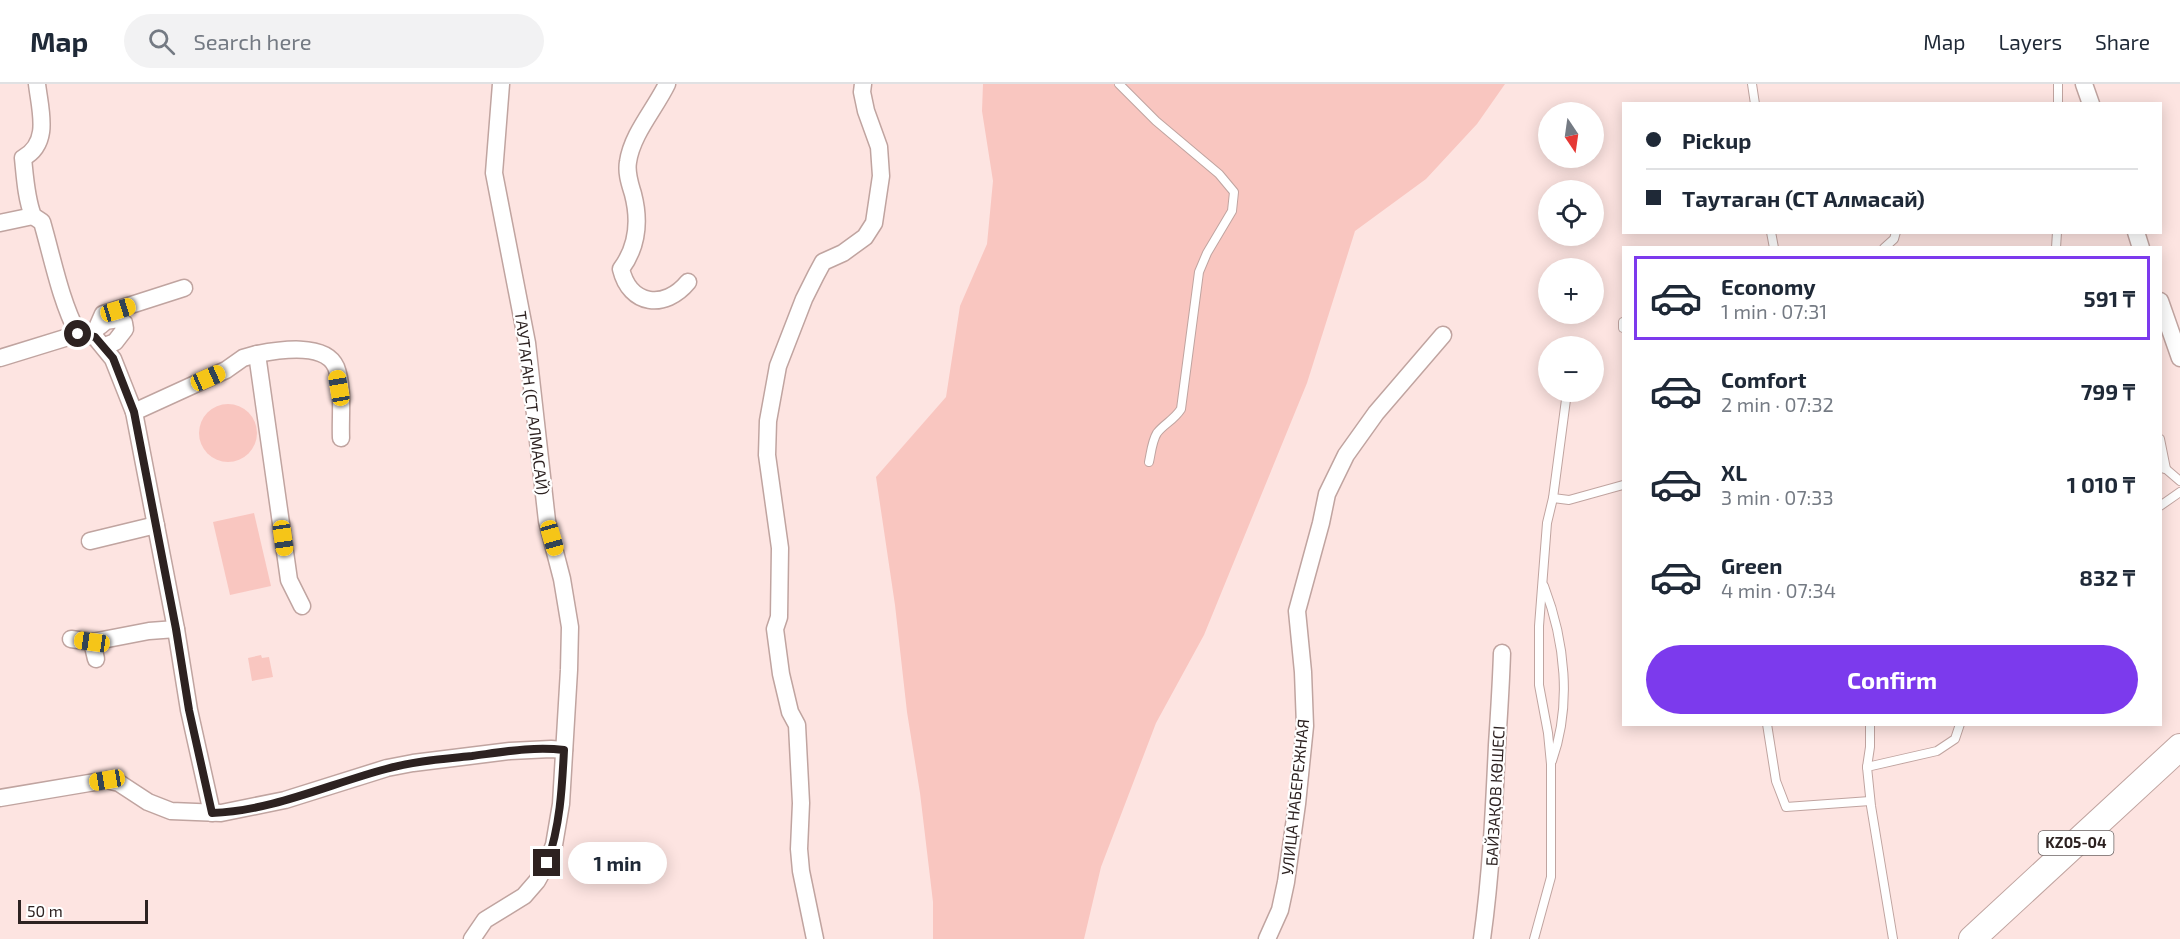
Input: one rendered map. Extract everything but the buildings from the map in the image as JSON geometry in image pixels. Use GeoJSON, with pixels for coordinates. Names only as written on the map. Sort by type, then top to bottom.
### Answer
{"type":"FeatureCollection","features":[{"type":"Feature","properties":{"kind":"main road","name":"KZ05-04"},"geometry":{"type":"LineString","coordinates":[[1972,939],[2180,747]]}},
{"type":"Feature","properties":{"kind":"street"},"geometry":{"type":"LineString","coordinates":[[37,84],[42,137],[38,147],[23,158],[33,216],[42,222],[63,295],[93,337],[113,358],[134,412],[176,629],[189,710],[212,813]]}},
{"type":"Feature","properties":{"kind":"street","name":"ТАУТАГАН (СТ АЛМАСАЙ)"},"geometry":{"type":"LineString","coordinates":[[472,939],[485,920],[524,896],[537,881],[554,845],[561,804],[569,670],[570,627],[562,579],[547,521],[527,343],[494,173],[501,84]]}},
{"type":"Feature","properties":{"kind":"street"},"geometry":{"type":"LineString","coordinates":[[667,84],[638,135],[627,164],[637,211],[637,225],[635,244],[621,269],[624,280],[631,290],[645,299],[657,302],[678,293],[688,282]]}},
{"type":"Feature","properties":{"kind":"street"},"geometry":{"type":"LineString","coordinates":[[815,939],[801,871],[799,849],[801,803],[797,725],[790,712],[781,674],[775,629],[778,617],[780,548],[769,474],[768,421],[778,366],[804,299],[816,275],[823,262],[843,253],[865,237],[874,223],[881,176],[879,147],[866,111],[862,92],[863,84]]}},
{"type":"Feature","properties":{"kind":"street"},"geometry":{"type":"LineString","coordinates":[[2084,84],[2090,102]]}},
{"type":"Feature","properties":{"kind":"street"},"geometry":{"type":"LineString","coordinates":[[0,223],[33,216]]}},
{"type":"Feature","properties":{"kind":"street"},"geometry":{"type":"LineString","coordinates":[[93,337],[103,314],[184,288]]}},
{"type":"Feature","properties":{"kind":"street"},"geometry":{"type":"LineString","coordinates":[[0,358],[93,337],[115,342],[146,301]]}},
{"type":"Feature","properties":{"kind":"street"},"geometry":{"type":"LineString","coordinates":[[2162,307],[2180,358]]}},
{"type":"Feature","properties":{"kind":"street","name":"УЛИЦА НАБЕРЕЖНАЯ"},"geometry":{"type":"LineString","coordinates":[[1267,939],[1280,910],[1298,804],[1305,726],[1297,611],[1327,494],[1346,455],[1376,413],[1443,335]]}},
{"type":"Feature","properties":{"kind":"street"},"geometry":{"type":"LineString","coordinates":[[134,412],[226,370],[243,358],[278,350],[306,349],[323,355],[335,366],[339,388],[341,438]]}},
{"type":"Feature","properties":{"kind":"street"},"geometry":{"type":"LineString","coordinates":[[257,354],[289,579],[302,606]]}},
{"type":"Feature","properties":{"kind":"street"},"geometry":{"type":"LineString","coordinates":[[90,541],[156,525]]}},
{"type":"Feature","properties":{"kind":"street"},"geometry":{"type":"LineString","coordinates":[[72,639],[92,642],[149,631],[176,629]]}},
{"type":"Feature","properties":{"kind":"street"},"geometry":{"type":"LineString","coordinates":[[92,642],[96,658]]}},
{"type":"Feature","properties":{"kind":"street","name":"БАЙЗАҚОВ КӨШЕСІ"},"geometry":{"type":"LineString","coordinates":[[1482,939],[1492,864],[1502,653]]}},
{"type":"Feature","properties":{"kind":"street"},"geometry":{"type":"LineString","coordinates":[[0,798],[107,780],[119,783],[148,802],[171,811],[212,813],[243,810],[285,800],[387,768],[413,763],[510,751],[564,750]]}},
{"type":"Feature","properties":{"kind":"lane"},"geometry":{"type":"LineString","coordinates":[[1119,84],[1156,121],[1219,174],[1234,192],[1232,211],[1207,253],[1199,273],[1181,409],[1174,419],[1158,432],[1149,462]]}},
{"type":"Feature","properties":{"kind":"lane"},"geometry":{"type":"LineString","coordinates":[[1752,84],[1755,102]]}},
{"type":"Feature","properties":{"kind":"lane"},"geometry":{"type":"LineString","coordinates":[[2058,84],[2058,102]]}},
{"type":"Feature","properties":{"kind":"lane"},"geometry":{"type":"LineString","coordinates":[[1886,246],[1894,239],[1895,234]]}},
{"type":"Feature","properties":{"kind":"lane"},"geometry":{"type":"LineString","coordinates":[[1534,939],[1551,877],[1551,764],[1539,685],[1539,626],[1547,523],[1553,498],[1567,402]]}},
{"type":"Feature","properties":{"kind":"lane"},"geometry":{"type":"LineString","coordinates":[[2163,469],[2180,481]]}},
{"type":"Feature","properties":{"kind":"lane"},"geometry":{"type":"LineString","coordinates":[[1553,498],[1569,500],[1622,485]]}},
{"type":"Feature","properties":{"kind":"lane"},"geometry":{"type":"LineString","coordinates":[[2162,505],[2180,492]]}},
{"type":"Feature","properties":{"kind":"lane"},"geometry":{"type":"LineString","coordinates":[[1543,584],[1557,629],[1563,670],[1564,700],[1561,736],[1551,764]]}},
{"type":"Feature","properties":{"kind":"lane"},"geometry":{"type":"LineString","coordinates":[[1767,726],[1776,781],[1786,807],[1870,801]]}},
{"type":"Feature","properties":{"kind":"lane"},"geometry":{"type":"LineString","coordinates":[[1870,726],[1867,767],[1870,801],[1893,939]]}},
{"type":"Feature","properties":{"kind":"lane"},"geometry":{"type":"LineString","coordinates":[[1867,767],[1937,751],[1955,739],[1959,726]]}},
{"type":"Feature","properties":{"kind":"shaded area"},"geometry":{"type":"Polygon","coordinates":[[[983,84],[1505,84],[1477,124],[1426,179],[1355,231],[1307,383],[1204,635],[1156,723],[1101,867],[1084,939],[933,939],[933,902],[920,793],[876,477],[946,397],[960,306],[987,244],[993,181],[982,111],[983,84]]]}},
{"type":"Feature","properties":{"kind":"shaded area"},"geometry":{"type":"Polygon","coordinates":[[[228,404],[244,409],[252,417],[257,433],[252,449],[244,457],[228,462],[212,457],[204,449],[199,433],[204,417],[212,409],[228,404]]]}},
{"type":"Feature","properties":{"kind":"shaded area"},"geometry":{"type":"Polygon","coordinates":[[[254,513],[271,586],[230,595],[213,522],[254,513]]]}},
{"type":"Feature","properties":{"kind":"shaded area"},"geometry":{"type":"Polygon","coordinates":[[[261,655],[262,658],[269,657],[273,677],[252,681],[248,658],[261,655]]]}},
{"type":"Feature","properties":{"kind":"route"},"geometry":{"type":"LineString","coordinates":[[78,334],[95,337],[105,346],[123,380],[134,412],[176,629],[189,710],[212,813],[243,810],[285,800],[387,768],[413,763],[510,751],[564,750],[561,804],[554,845],[547,863]]}}]}
